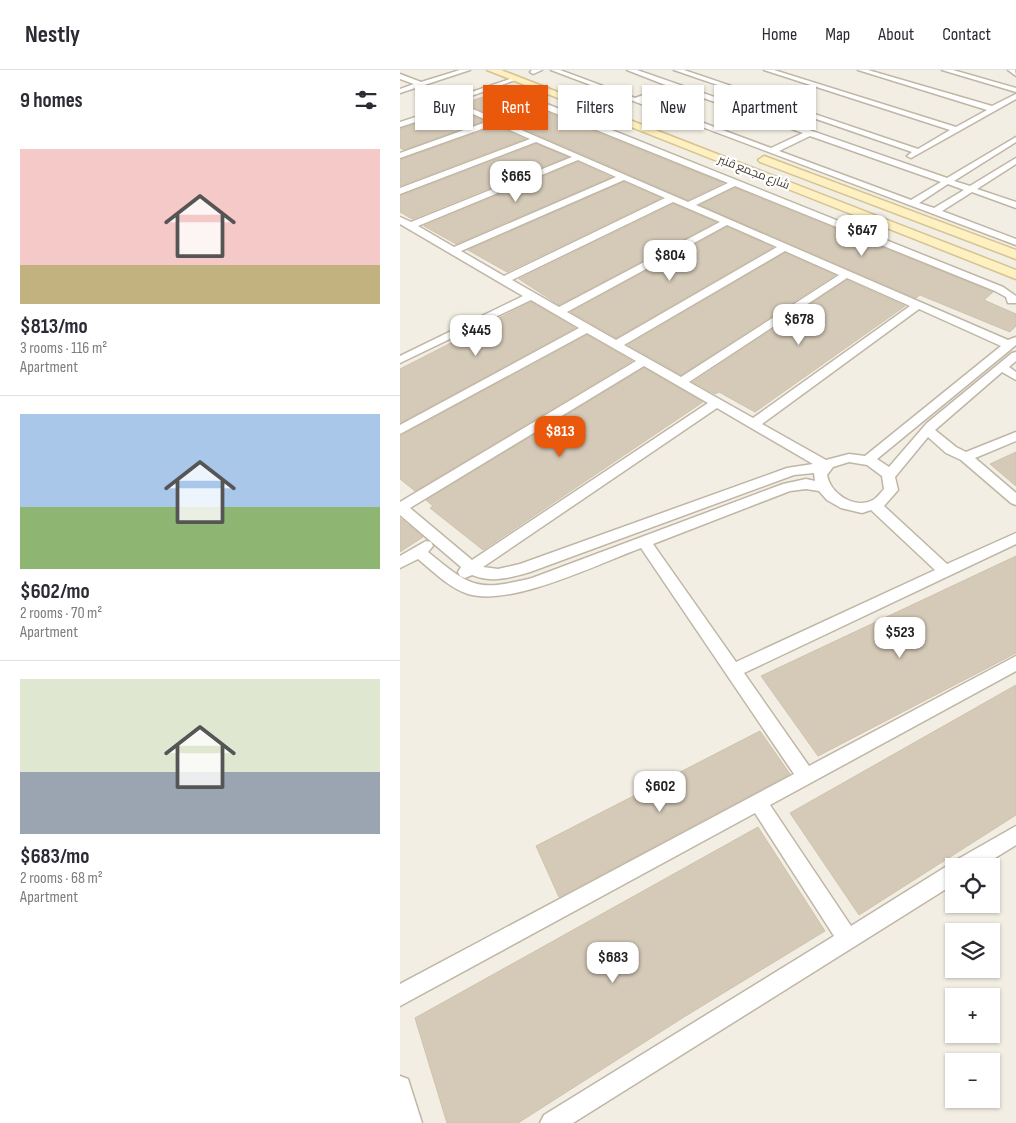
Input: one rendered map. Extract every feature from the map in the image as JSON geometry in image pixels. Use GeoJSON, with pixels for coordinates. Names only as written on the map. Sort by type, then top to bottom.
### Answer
{"type":"FeatureCollection","features":[{"type":"Feature","properties":{"kind":"main road","name":"شارع مجمع قنبر"},"geometry":{"type":"LineString","coordinates":[[492,70],[1016,275]]}},
{"type":"Feature","properties":{"kind":"main road"},"geometry":{"type":"LineString","coordinates":[[514,78],[509,75],[515,71],[533,71]]}},
{"type":"Feature","properties":{"kind":"main road","name":"شارع مجمع قنبر"},"geometry":{"type":"LineString","coordinates":[[533,71],[1016,255]]}},
{"type":"Feature","properties":{"kind":"main road"},"geometry":{"type":"LineString","coordinates":[[630,140],[651,132]]}},
{"type":"Feature","properties":{"kind":"main road"},"geometry":{"type":"LineString","coordinates":[[771,178],[788,169]]}},
{"type":"Feature","properties":{"kind":"main road"},"geometry":{"type":"LineString","coordinates":[[863,235],[883,222]]}},
{"type":"Feature","properties":{"kind":"street"},"geometry":{"type":"LineString","coordinates":[[400,76],[421,85],[467,70]]}},
{"type":"Feature","properties":{"kind":"street"},"geometry":{"type":"LineString","coordinates":[[554,70],[1016,242]]}},
{"type":"Feature","properties":{"kind":"street"},"geometry":{"type":"LineString","coordinates":[[630,70],[671,85]]}},
{"type":"Feature","properties":{"kind":"street"},"geometry":{"type":"LineString","coordinates":[[677,70],[919,152]]}},
{"type":"Feature","properties":{"kind":"street"},"geometry":{"type":"LineString","coordinates":[[689,74],[701,70]]}},
{"type":"Feature","properties":{"kind":"street"},"geometry":{"type":"LineString","coordinates":[[767,70],[957,130]]}},
{"type":"Feature","properties":{"kind":"street"},"geometry":{"type":"LineString","coordinates":[[861,70],[993,109]]}},
{"type":"Feature","properties":{"kind":"street"},"geometry":{"type":"LineString","coordinates":[[945,70],[1016,90]]}},
{"type":"Feature","properties":{"kind":"street"},"geometry":{"type":"LineString","coordinates":[[1011,70],[1016,74]]}},
{"type":"Feature","properties":{"kind":"street"},"geometry":{"type":"LineString","coordinates":[[400,118],[514,78]]}},
{"type":"Feature","properties":{"kind":"street"},"geometry":{"type":"LineString","coordinates":[[698,85],[708,81]]}},
{"type":"Feature","properties":{"kind":"street"},"geometry":{"type":"LineString","coordinates":[[400,91],[415,87]]}},
{"type":"Feature","properties":{"kind":"street"},"geometry":{"type":"LineString","coordinates":[[704,96],[1016,205]]}},
{"type":"Feature","properties":{"kind":"street"},"geometry":{"type":"LineString","coordinates":[[897,164],[1016,96]]}},
{"type":"Feature","properties":{"kind":"street"},"geometry":{"type":"LineString","coordinates":[[635,100],[642,97]]}},
{"type":"Feature","properties":{"kind":"street"},"geometry":{"type":"LineString","coordinates":[[400,125],[459,105],[483,115]]}},
{"type":"Feature","properties":{"kind":"street"},"geometry":{"type":"LineString","coordinates":[[548,108],[999,290],[1011,296],[1012,301]]}},
{"type":"Feature","properties":{"kind":"street"},"geometry":{"type":"LineString","coordinates":[[400,156],[483,126]]}},
{"type":"Feature","properties":{"kind":"street"},"geometry":{"type":"LineString","coordinates":[[517,130],[918,306],[1014,346]]}},
{"type":"Feature","properties":{"kind":"street"},"geometry":{"type":"LineString","coordinates":[[772,151],[809,133]]}},
{"type":"Feature","properties":{"kind":"street"},"geometry":{"type":"LineString","coordinates":[[400,191],[536,138]]}},
{"type":"Feature","properties":{"kind":"street"},"geometry":{"type":"LineString","coordinates":[[912,203],[1016,139]]}},
{"type":"Feature","properties":{"kind":"street"},"geometry":{"type":"LineString","coordinates":[[405,223],[579,157]]}},
{"type":"Feature","properties":{"kind":"street"},"geometry":{"type":"LineString","coordinates":[[935,212],[1016,160]]}},
{"type":"Feature","properties":{"kind":"street"},"geometry":{"type":"LineString","coordinates":[[454,251],[623,177]]}},
{"type":"Feature","properties":{"kind":"street"},"geometry":{"type":"LineString","coordinates":[[689,205],[735,183]]}},
{"type":"Feature","properties":{"kind":"street"},"geometry":{"type":"LineString","coordinates":[[504,280],[673,198]]}},
{"type":"Feature","properties":{"kind":"street"},"geometry":{"type":"LineString","coordinates":[[558,312],[727,222]]}},
{"type":"Feature","properties":{"kind":"street"},"geometry":{"type":"LineString","coordinates":[[405,223],[825,467]]}},
{"type":"Feature","properties":{"kind":"street"},"geometry":{"type":"LineString","coordinates":[[616,344],[784,246]]}},
{"type":"Feature","properties":{"kind":"street"},"geometry":{"type":"LineString","coordinates":[[681,382],[847,274]]}},
{"type":"Feature","properties":{"kind":"street"},"geometry":{"type":"LineString","coordinates":[[400,360],[531,296]]}},
{"type":"Feature","properties":{"kind":"street"},"geometry":{"type":"LineString","coordinates":[[753,424],[918,306]]}},
{"type":"Feature","properties":{"kind":"street"},"geometry":{"type":"LineString","coordinates":[[400,430],[587,328]]}},
{"type":"Feature","properties":{"kind":"street"},"geometry":{"type":"LineString","coordinates":[[889,476],[902,455],[928,430],[1002,367],[1014,346]]}},
{"type":"Feature","properties":{"kind":"street"},"geometry":{"type":"LineString","coordinates":[[868,460],[962,384],[1014,346]]}},
{"type":"Feature","properties":{"kind":"street"},"geometry":{"type":"LineString","coordinates":[[644,361],[400,508],[471,568],[479,573],[496,576],[525,568],[792,471],[825,467],[840,459],[868,460],[877,464],[889,476],[891,490],[888,496],[874,505],[864,507],[843,504],[834,500],[822,487],[820,480],[825,467]]}},
{"type":"Feature","properties":{"kind":"street"},"geometry":{"type":"LineString","coordinates":[[1002,367],[1016,377]]}},
{"type":"Feature","properties":{"kind":"street"},"geometry":{"type":"LineString","coordinates":[[962,384],[975,390]]}},
{"type":"Feature","properties":{"kind":"street"},"geometry":{"type":"LineString","coordinates":[[453,580],[717,403]]}},
{"type":"Feature","properties":{"kind":"street"},"geometry":{"type":"LineString","coordinates":[[928,430],[951,450],[966,457],[1016,500]]}},
{"type":"Feature","properties":{"kind":"street"},"geometry":{"type":"LineString","coordinates":[[966,457],[1016,436]]}},
{"type":"Feature","properties":{"kind":"street"},"geometry":{"type":"LineString","coordinates":[[418,551],[453,580],[471,590],[481,593],[507,590],[534,583],[788,487],[806,484],[822,487]]}},
{"type":"Feature","properties":{"kind":"street"},"geometry":{"type":"LineString","coordinates":[[874,505],[945,571]]}},
{"type":"Feature","properties":{"kind":"street"},"geometry":{"type":"LineString","coordinates":[[733,671],[1016,538]]}},
{"type":"Feature","properties":{"kind":"street"},"geometry":{"type":"LineString","coordinates":[[400,563],[438,539]]}},
{"type":"Feature","properties":{"kind":"street"},"geometry":{"type":"LineString","coordinates":[[644,542],[806,776]]}},
{"type":"Feature","properties":{"kind":"street"},"geometry":{"type":"LineString","coordinates":[[525,568],[534,583]]}},
{"type":"Feature","properties":{"kind":"street"},"geometry":{"type":"LineString","coordinates":[[400,996],[1016,663]]}},
{"type":"Feature","properties":{"kind":"street"},"geometry":{"type":"LineString","coordinates":[[758,802],[848,939]]}},
{"type":"Feature","properties":{"kind":"street"},"geometry":{"type":"LineString","coordinates":[[978,858],[1016,835]]}},
{"type":"Feature","properties":{"kind":"street"},"geometry":{"type":"LineString","coordinates":[[552,1123],[945,879]]}},
{"type":"Feature","properties":{"kind":"street"},"geometry":{"type":"LineString","coordinates":[[400,1088],[410,1123]]}},
{"type":"Feature","properties":{"kind":"building"},"geometry":{"type":"Polygon","coordinates":[[[483,97],[483,111],[473,107],[473,100],[483,97]]]}},
{"type":"Feature","properties":{"kind":"building"},"geometry":{"type":"Polygon","coordinates":[[[548,113],[558,117],[558,130],[591,130],[723,183],[688,200],[527,130],[548,130],[548,113]]]}},
{"type":"Feature","properties":{"kind":"building"},"geometry":{"type":"Polygon","coordinates":[[[473,116],[483,121],[473,125],[473,116]]]}},
{"type":"Feature","properties":{"kind":"building"},"geometry":{"type":"Polygon","coordinates":[[[415,124],[415,130],[459,130],[404,150],[400,148],[400,129],[415,124]]]}},
{"type":"Feature","properties":{"kind":"building"},"geometry":{"type":"Polygon","coordinates":[[[485,130],[505,130],[525,139],[400,186],[400,160],[485,130]]]}},
{"type":"Feature","properties":{"kind":"building"},"geometry":{"type":"Polygon","coordinates":[[[536,144],[567,157],[412,219],[400,212],[400,196],[536,144]]]}},
{"type":"Feature","properties":{"kind":"building"},"geometry":{"type":"Polygon","coordinates":[[[578,162],[611,177],[456,244],[424,226],[578,162]]]}},
{"type":"Feature","properties":{"kind":"building"},"geometry":{"type":"Polygon","coordinates":[[[624,182],[661,198],[507,272],[468,250],[624,182]]]}},
{"type":"Feature","properties":{"kind":"building"},"geometry":{"type":"Polygon","coordinates":[[[735,188],[993,292],[984,300],[1016,314],[1016,326],[1010,332],[920,295],[916,298],[700,205],[735,188]]]}},
{"type":"Feature","properties":{"kind":"building"},"geometry":{"type":"Polygon","coordinates":[[[673,204],[716,222],[559,305],[519,279],[673,204]]]}},
{"type":"Feature","properties":{"kind":"building"},"geometry":{"type":"Polygon","coordinates":[[[727,227],[773,247],[616,338],[571,312],[727,227]]]}},
{"type":"Feature","properties":{"kind":"building"},"geometry":{"type":"Polygon","coordinates":[[[785,253],[835,275],[681,375],[628,345],[785,253]]]}},
{"type":"Feature","properties":{"kind":"building"},"geometry":{"type":"Polygon","coordinates":[[[847,280],[905,306],[755,412],[719,392],[715,394],[693,382],[847,280]]]}},
{"type":"Feature","properties":{"kind":"building"},"geometry":{"type":"Polygon","coordinates":[[[531,302],[575,328],[400,423],[400,369],[531,302]]]}},
{"type":"Feature","properties":{"kind":"building"},"geometry":{"type":"Polygon","coordinates":[[[587,335],[632,361],[415,491],[400,479],[400,436],[587,335]]]}},
{"type":"Feature","properties":{"kind":"building"},"geometry":{"type":"Polygon","coordinates":[[[644,368],[703,402],[483,550],[430,508],[433,506],[426,500],[644,368]]]}},
{"type":"Feature","properties":{"kind":"building"},"geometry":{"type":"Polygon","coordinates":[[[1016,452],[1016,486],[990,464],[1016,452]]]}},
{"type":"Feature","properties":{"kind":"building"},"geometry":{"type":"Polygon","coordinates":[[[400,518],[423,537],[400,552],[400,518]]]}},
{"type":"Feature","properties":{"kind":"building"},"geometry":{"type":"Polygon","coordinates":[[[1016,556],[1016,653],[818,756],[761,676],[1016,556]]]}},
{"type":"Feature","properties":{"kind":"building"},"geometry":{"type":"Polygon","coordinates":[[[1016,685],[1016,815],[948,858],[945,858],[945,860],[859,915],[790,813],[1016,685]]]}},
{"type":"Feature","properties":{"kind":"building"},"geometry":{"type":"Polygon","coordinates":[[[760,731],[790,774],[559,897],[536,846],[760,731]]]}},
{"type":"Feature","properties":{"kind":"building"},"geometry":{"type":"Polygon","coordinates":[[[758,827],[825,931],[684,1017],[518,1123],[447,1123],[415,1018],[758,827]]]}}]}
